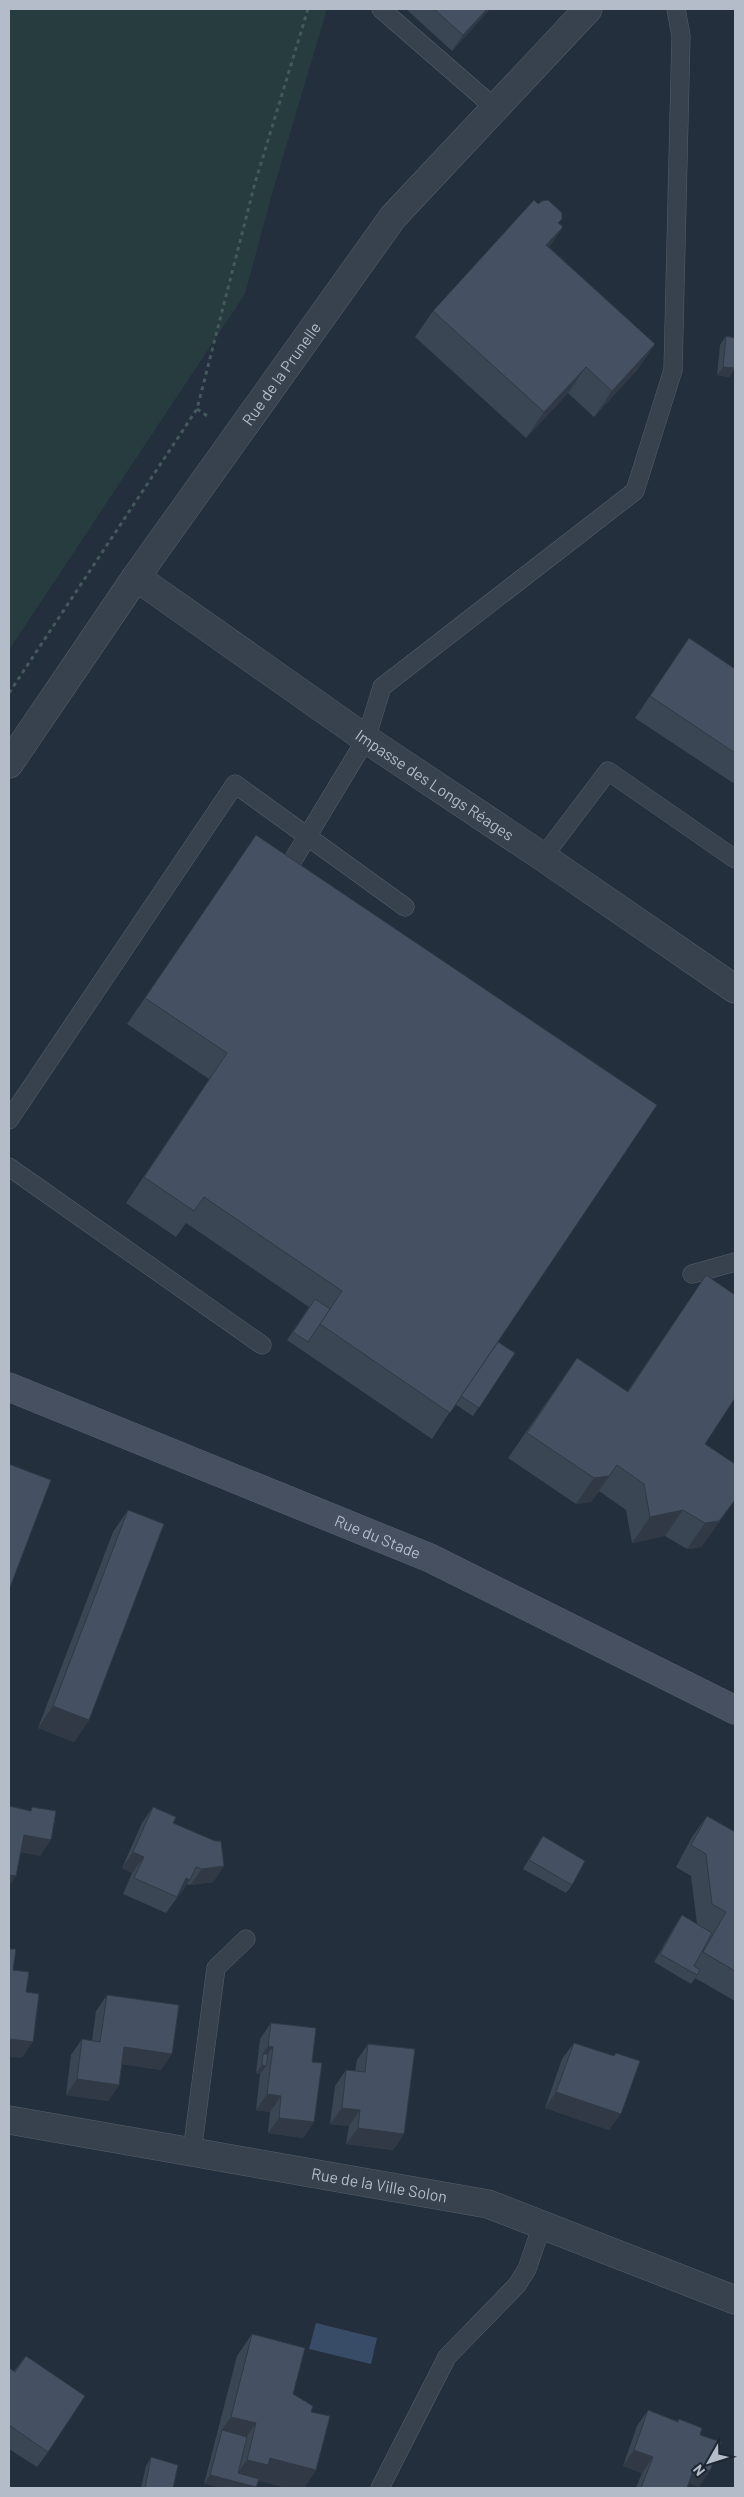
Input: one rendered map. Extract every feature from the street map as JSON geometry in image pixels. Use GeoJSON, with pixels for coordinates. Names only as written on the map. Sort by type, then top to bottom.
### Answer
{"type":"FeatureCollection","features":[{"type":"Feature","properties":{"kind":"main road","name":"Rue du Stade"},"geometry":{"type":"LineString","coordinates":[[9,1387],[430,1558],[735,1710]]}},
{"type":"Feature","properties":{"kind":"street","name":"Rue de la Prunelle"},"geometry":{"type":"LineString","coordinates":[[9,764],[136,577],[393,217],[588,9]]}},
{"type":"Feature","properties":{"kind":"street","name":"Impasse des Longs Réages"},"geometry":{"type":"LineString","coordinates":[[136,577],[366,739],[543,857],[735,989]]}},
{"type":"Feature","properties":{"kind":"street","name":"Rue de la Ville Solon"},"geometry":{"type":"LineString","coordinates":[[9,2120],[488,2204],[735,2300]]}},
{"type":"Feature","properties":{"kind":"lane"},"geometry":{"type":"LineString","coordinates":[[381,9],[495,108]]}},
{"type":"Feature","properties":{"kind":"lane"},"geometry":{"type":"LineString","coordinates":[[284,875],[366,739],[382,687],[635,491],[674,370],[681,36],[676,9]]}},
{"type":"Feature","properties":{"kind":"lane"},"geometry":{"type":"LineString","coordinates":[[543,857],[608,771],[735,858]]}},
{"type":"Feature","properties":{"kind":"lane"},"geometry":{"type":"LineString","coordinates":[[9,1120],[235,784],[405,907]]}},
{"type":"Feature","properties":{"kind":"lane"},"geometry":{"type":"LineString","coordinates":[[9,1167],[262,1345]]}},
{"type":"Feature","properties":{"kind":"lane"},"geometry":{"type":"LineString","coordinates":[[692,1274],[735,1262]]}},
{"type":"Feature","properties":{"kind":"lane"},"geometry":{"type":"LineString","coordinates":[[192,2152],[216,1968],[246,1939]]}},
{"type":"Feature","properties":{"kind":"lane"},"geometry":{"type":"LineString","coordinates":[[380,2488],[447,2357],[517,2285],[527,2269],[542,2225]]}},
{"type":"Feature","properties":{"kind":"path"},"geometry":{"type":"LineString","coordinates":[[9,693],[197,409],[255,183],[308,9]]}},
{"type":"Feature","properties":{"kind":"green space"},"geometry":{"type":"Polygon","coordinates":[[[9,9],[327,9],[272,194],[245,294],[9,650],[9,9]]]}},
{"type":"Feature","properties":{"kind":"water"},"geometry":{"type":"Polygon","coordinates":[[[316,2323],[377,2338],[371,2364],[309,2349],[316,2323]]]}},
{"type":"Feature","properties":{"kind":"building"},"geometry":{"type":"Polygon","coordinates":[[[434,9],[487,9],[463,35],[434,9]]]}},
{"type":"Feature","properties":{"kind":"building"},"geometry":{"type":"Polygon","coordinates":[[[534,200],[538,204],[548,200],[562,213],[562,219],[558,223],[563,227],[546,245],[655,344],[612,391],[586,367],[544,412],[433,311],[534,200]]]}},
{"type":"Feature","properties":{"kind":"building"},"geometry":{"type":"Polygon","coordinates":[[[726,336],[735,338],[735,368],[723,367],[726,336]]]}},
{"type":"Feature","properties":{"kind":"building"},"geometry":{"type":"Polygon","coordinates":[[[689,638],[735,669],[735,753],[650,696],[689,638]]]}},
{"type":"Feature","properties":{"kind":"building"},"geometry":{"type":"Polygon","coordinates":[[[256,835],[657,1105],[450,1413],[320,1324],[342,1291],[204,1197],[194,1211],[144,1177],[227,1053],[145,998],[256,835]]]}},
{"type":"Feature","properties":{"kind":"building"},"geometry":{"type":"Polygon","coordinates":[[[706,1275],[735,1295],[735,1398],[705,1444],[735,1464],[735,1500],[719,1521],[705,1523],[683,1510],[650,1517],[644,1484],[617,1465],[609,1476],[594,1478],[527,1433],[577,1358],[628,1392],[706,1275]]]}},
{"type":"Feature","properties":{"kind":"building"},"geometry":{"type":"Polygon","coordinates":[[[315,1299],[330,1309],[308,1342],[293,1332],[315,1299]]]}},
{"type":"Feature","properties":{"kind":"building"},"geometry":{"type":"Polygon","coordinates":[[[498,1342],[515,1353],[479,1408],[461,1396],[498,1342]]]}},
{"type":"Feature","properties":{"kind":"building"},"geometry":{"type":"Polygon","coordinates":[[[9,1464],[51,1480],[9,1590],[9,1464]]]}},
{"type":"Feature","properties":{"kind":"building"},"geometry":{"type":"Polygon","coordinates":[[[128,1510],[164,1524],[89,1720],[53,1706],[128,1510]]]}},
{"type":"Feature","properties":{"kind":"building"},"geometry":{"type":"Polygon","coordinates":[[[9,1806],[31,1811],[32,1807],[56,1811],[51,1840],[24,1835],[16,1876],[9,1875],[9,1806]]]}},
{"type":"Feature","properties":{"kind":"building"},"geometry":{"type":"Polygon","coordinates":[[[153,1807],[176,1817],[173,1823],[215,1841],[221,1841],[224,1866],[202,1869],[196,1867],[190,1880],[186,1878],[177,1897],[134,1878],[144,1857],[133,1852],[153,1807]]]}},
{"type":"Feature","properties":{"kind":"building"},"geometry":{"type":"Polygon","coordinates":[[[707,1816],[735,1832],[735,1971],[703,1952],[726,1912],[712,1904],[706,1854],[691,1845],[707,1816]]]}},
{"type":"Feature","properties":{"kind":"building"},"geometry":{"type":"Polygon","coordinates":[[[543,1836],[585,1861],[572,1885],[529,1860],[543,1836]]]}},
{"type":"Feature","properties":{"kind":"building"},"geometry":{"type":"Polygon","coordinates":[[[682,1915],[712,1933],[694,1966],[700,1970],[697,1975],[660,1954],[682,1915]]]}},
{"type":"Feature","properties":{"kind":"building"},"geometry":{"type":"Polygon","coordinates":[[[9,1949],[16,1949],[13,1970],[29,1972],[26,1992],[39,1994],[33,2042],[9,2039],[9,1949]]]}},
{"type":"Feature","properties":{"kind":"building"},"geometry":{"type":"Polygon","coordinates":[[[107,1995],[179,2005],[172,2054],[124,2047],[119,2085],[77,2079],[82,2039],[100,2042],[107,1995]]]}},
{"type":"Feature","properties":{"kind":"building"},"geometry":{"type":"Polygon","coordinates":[[[271,2023],[316,2028],[312,2062],[322,2063],[314,2122],[279,2118],[281,2096],[267,2094],[273,2047],[268,2046],[271,2023]]]}},
{"type":"Feature","properties":{"kind":"building"},"geometry":{"type":"Polygon","coordinates":[[[574,2043],[614,2056],[616,2053],[640,2061],[621,2114],[556,2092],[574,2043]]]}},
{"type":"Feature","properties":{"kind":"building"},"geometry":{"type":"Polygon","coordinates":[[[368,2044],[415,2049],[404,2134],[358,2128],[360,2110],[342,2108],[346,2070],[365,2072],[368,2044]]]}},
{"type":"Feature","properties":{"kind":"building"},"geometry":{"type":"Polygon","coordinates":[[[263,2054],[268,2054],[266,2066],[262,2065],[263,2054]]]}},
{"type":"Feature","properties":{"kind":"building"},"geometry":{"type":"Polygon","coordinates":[[[252,2334],[305,2348],[293,2394],[313,2406],[311,2412],[330,2416],[316,2470],[270,2458],[268,2465],[247,2460],[256,2423],[231,2417],[252,2334]]]}},
{"type":"Feature","properties":{"kind":"building"},"geometry":{"type":"Polygon","coordinates":[[[26,2356],[85,2396],[48,2452],[9,2425],[9,2368],[15,2372],[26,2356]]]}},
{"type":"Feature","properties":{"kind":"building"},"geometry":{"type":"Polygon","coordinates":[[[648,2410],[678,2422],[679,2419],[702,2428],[700,2435],[721,2442],[710,2471],[695,2465],[687,2488],[641,2488],[653,2457],[634,2450],[648,2410]]]}},
{"type":"Feature","properties":{"kind":"building"},"geometry":{"type":"Polygon","coordinates":[[[222,2430],[247,2437],[238,2473],[259,2479],[256,2487],[210,2475],[222,2430]]]}},
{"type":"Feature","properties":{"kind":"building"},"geometry":{"type":"Polygon","coordinates":[[[151,2457],[178,2465],[173,2488],[145,2488],[151,2457]]]}}]}
